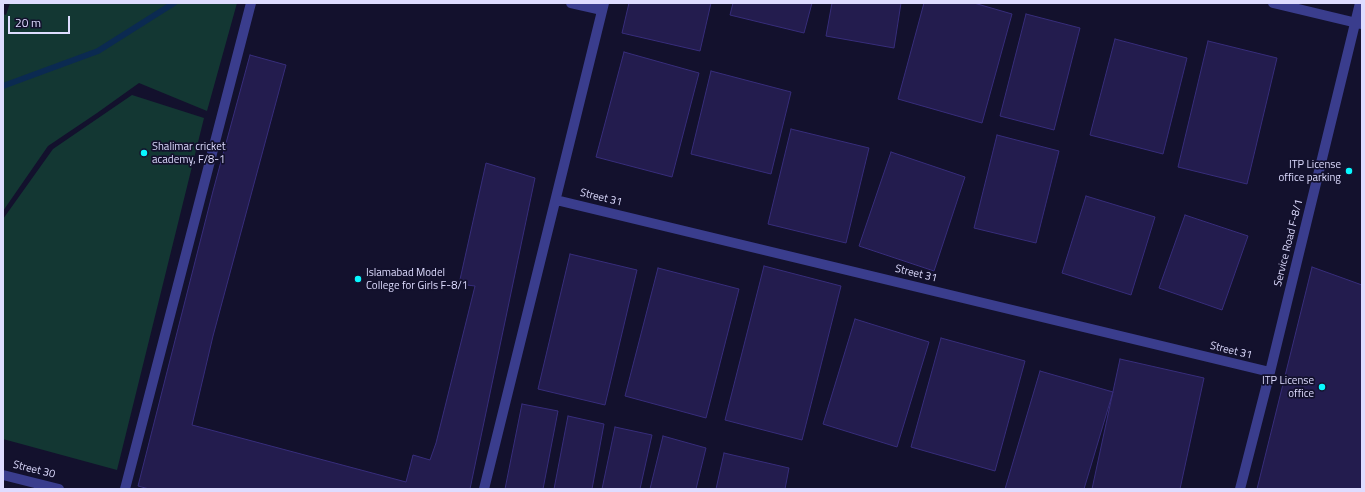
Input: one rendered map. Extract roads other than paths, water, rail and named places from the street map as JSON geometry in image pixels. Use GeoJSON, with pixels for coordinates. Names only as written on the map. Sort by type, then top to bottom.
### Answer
{"type":"FeatureCollection","features":[{"type":"Feature","properties":{"kind":"street"},"geometry":{"type":"LineString","coordinates":[[125,489],[251,3]]}},
{"type":"Feature","properties":{"kind":"street"},"geometry":{"type":"LineString","coordinates":[[484,489],[603,7],[571,3]]}},
{"type":"Feature","properties":{"kind":"street"},"geometry":{"type":"LineString","coordinates":[[1273,3],[1359,24]]}},
{"type":"Feature","properties":{"kind":"street","name":"Service Road F-8/1"},"geometry":{"type":"LineString","coordinates":[[1240,489],[1359,24],[1360,3]]}},
{"type":"Feature","properties":{"kind":"street","name":"Street 31"},"geometry":{"type":"LineString","coordinates":[[556,200],[1270,372]]}},
{"type":"Feature","properties":{"kind":"street","name":"Street 30"},"geometry":{"type":"LineString","coordinates":[[3,475],[59,489]]}},
{"type":"Feature","properties":{"kind":"waterway"},"geometry":{"type":"LineString","coordinates":[[3,86],[98,51],[174,3]]}},
{"type":"Feature","properties":{"kind":"place","name":"Shalimar cricket academy, F/8-1"},"geometry":{"type":"Point","coordinates":[144,153]}},
{"type":"Feature","properties":{"kind":"place","name":"ITP License office parking"},"geometry":{"type":"Point","coordinates":[1349,171]}},
{"type":"Feature","properties":{"kind":"place","name":"Islamabad Model College for Girls F-8/1"},"geometry":{"type":"Point","coordinates":[358,279]}},
{"type":"Feature","properties":{"kind":"place","name":"ITP License office"},"geometry":{"type":"Point","coordinates":[1322,387]}}]}
